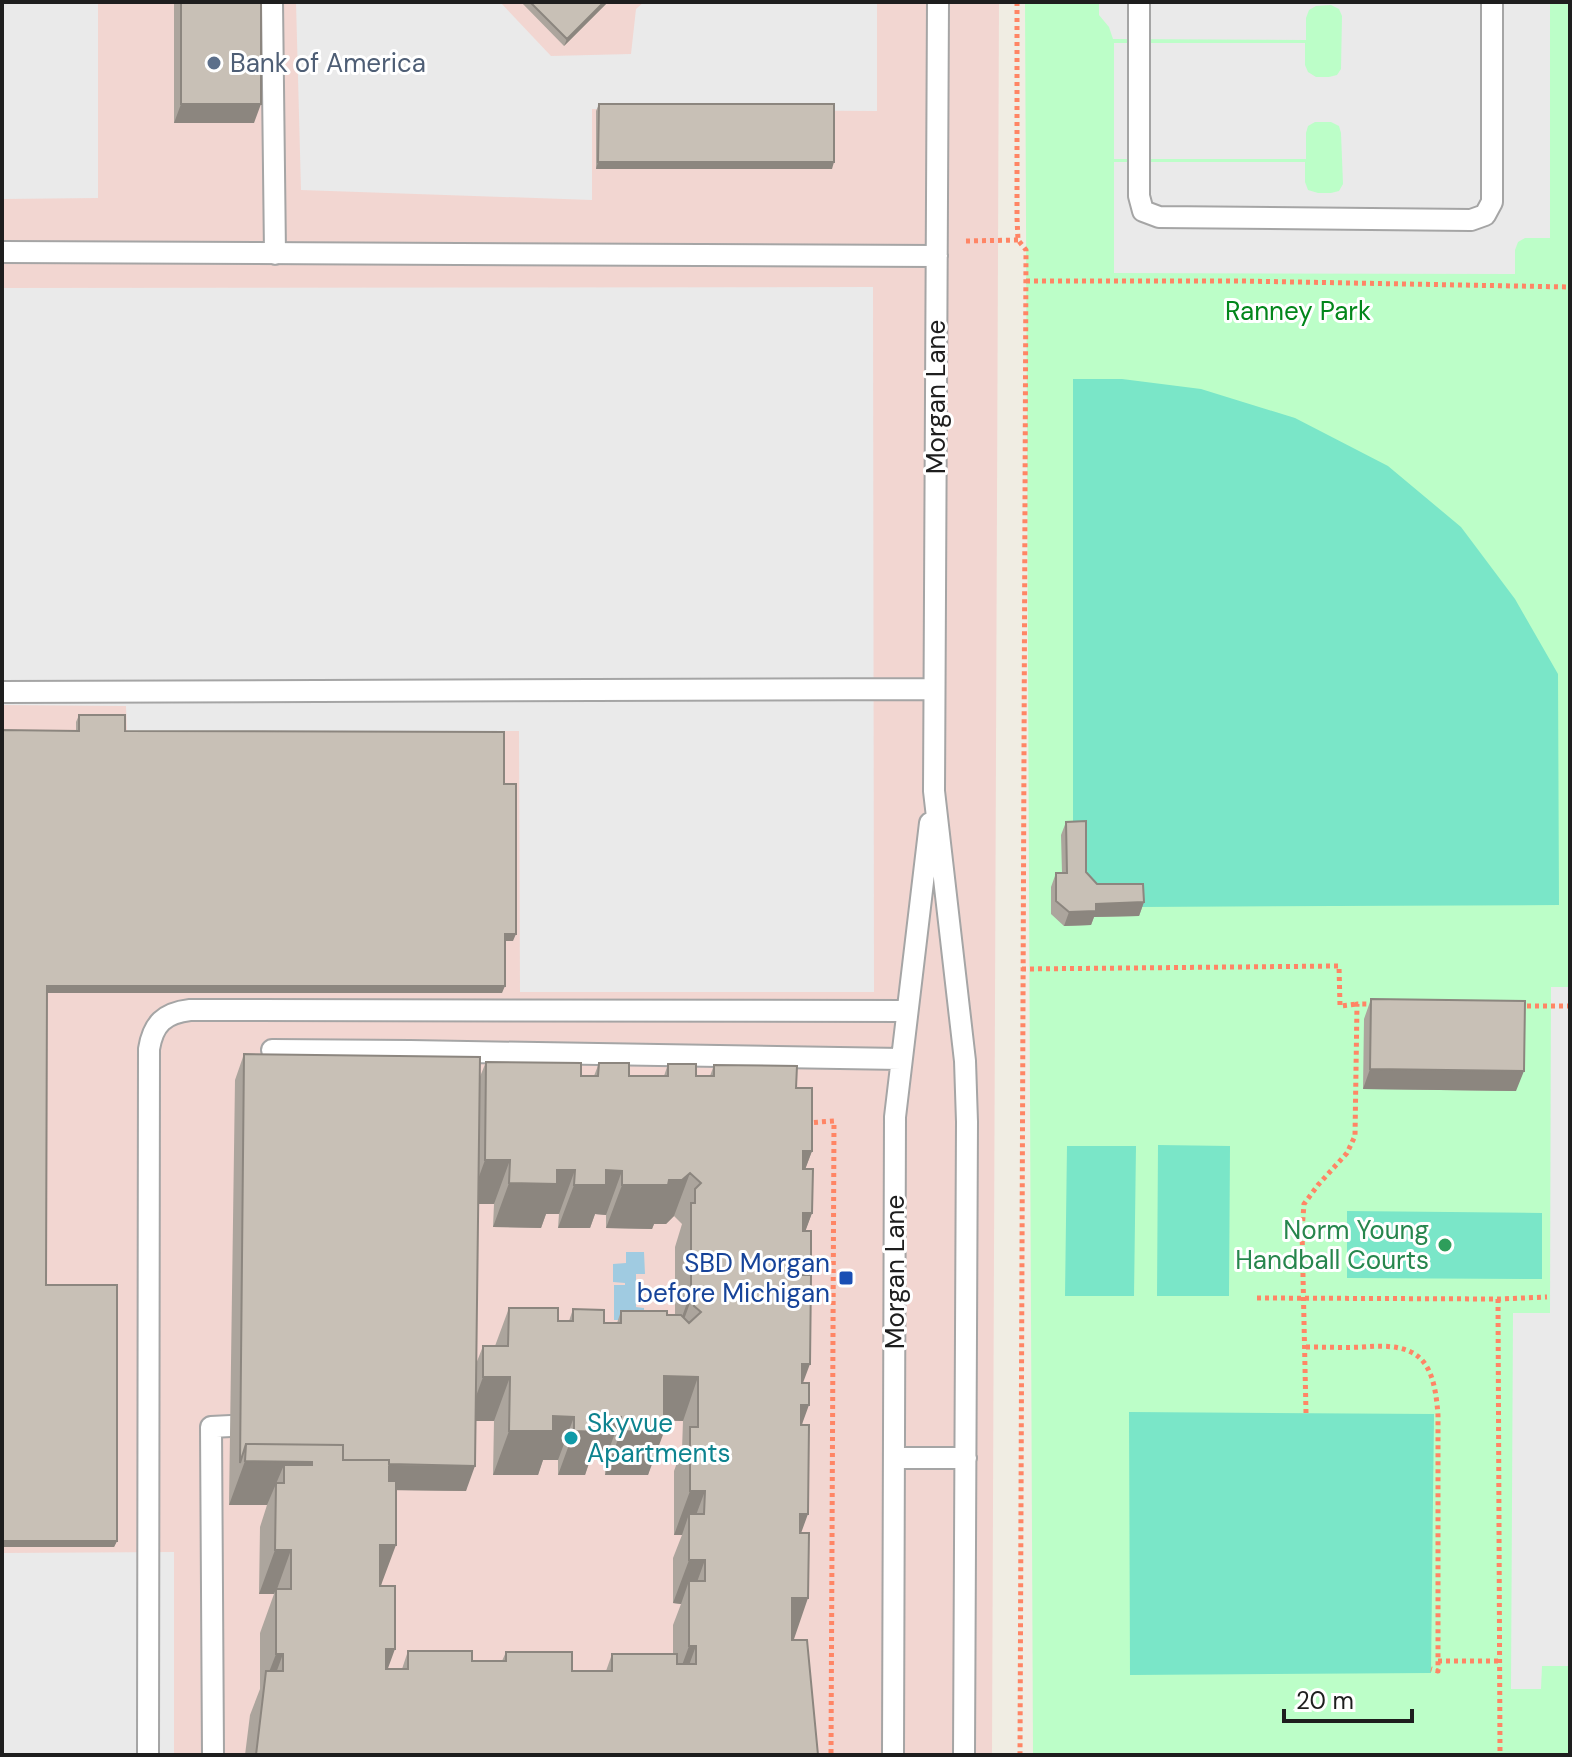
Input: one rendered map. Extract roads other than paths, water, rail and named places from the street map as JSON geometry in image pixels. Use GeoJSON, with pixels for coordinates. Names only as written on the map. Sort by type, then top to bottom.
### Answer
{"type":"FeatureCollection","features":[{"type":"Feature","properties":{"kind":"lane"},"geometry":{"type":"LineString","coordinates":[[272,2],[275,254]]}},
{"type":"Feature","properties":{"kind":"lane","name":"Morgan Lane"},"geometry":{"type":"LineString","coordinates":[[938,2],[934,791],[965,1061],[964,1755]]}},
{"type":"Feature","properties":{"kind":"lane"},"geometry":{"type":"LineString","coordinates":[[1139,2],[1139,196],[1143,211],[1159,217],[1471,220],[1485,215],[1492,202],[1492,2]]}},
{"type":"Feature","properties":{"kind":"lane"},"geometry":{"type":"LineString","coordinates":[[2,252],[275,254],[937,248]]}},
{"type":"Feature","properties":{"kind":"lane"},"geometry":{"type":"LineString","coordinates":[[2,692],[934,689]]}},
{"type":"Feature","properties":{"kind":"lane","name":"Morgan Lane"},"geometry":{"type":"LineString","coordinates":[[893,1755],[895,1117],[934,791]]}},
{"type":"Feature","properties":{"kind":"lane"},"geometry":{"type":"LineString","coordinates":[[148,1755],[149,1049],[152,1033],[162,1018],[173,1012],[190,1010],[907,1011]]}},
{"type":"Feature","properties":{"kind":"lane"},"geometry":{"type":"LineString","coordinates":[[272,1050],[901,1059]]}},
{"type":"Feature","properties":{"kind":"lane"},"geometry":{"type":"LineString","coordinates":[[410,1051],[410,1082]]}},
{"type":"Feature","properties":{"kind":"lane"},"geometry":{"type":"LineString","coordinates":[[213,1755],[211,1427],[231,1426]]}},
{"type":"Feature","properties":{"kind":"lane"},"geometry":{"type":"LineString","coordinates":[[894,1458],[966,1458]]}},
{"type":"Feature","properties":{"kind":"water"},"geometry":{"type":"Polygon","coordinates":[[[626,1252],[644,1252],[645,1274],[636,1274],[636,1307],[644,1308],[644,1329],[623,1320],[614,1320],[614,1285],[625,1283],[613,1282],[613,1264],[626,1263],[626,1252]]]}},
{"type":"Feature","properties":{"kind":"place","name":"Bank of America"},"geometry":{"type":"Point","coordinates":[214,63]}},
{"type":"Feature","properties":{"kind":"place","name":"Norm Young Handball Courts"},"geometry":{"type":"Point","coordinates":[1445,1245]}},
{"type":"Feature","properties":{"kind":"place","name":"SBD Morgan before Michigan"},"geometry":{"type":"Point","coordinates":[846,1278]}},
{"type":"Feature","properties":{"kind":"place","name":"Skyvue Apartments"},"geometry":{"type":"Point","coordinates":[571,1438]}},
{"type":"Feature","properties":{"kind":"park label","name":"Ranney Park"},"geometry":{"type":"Point","coordinates":[1298,311]}}]}
